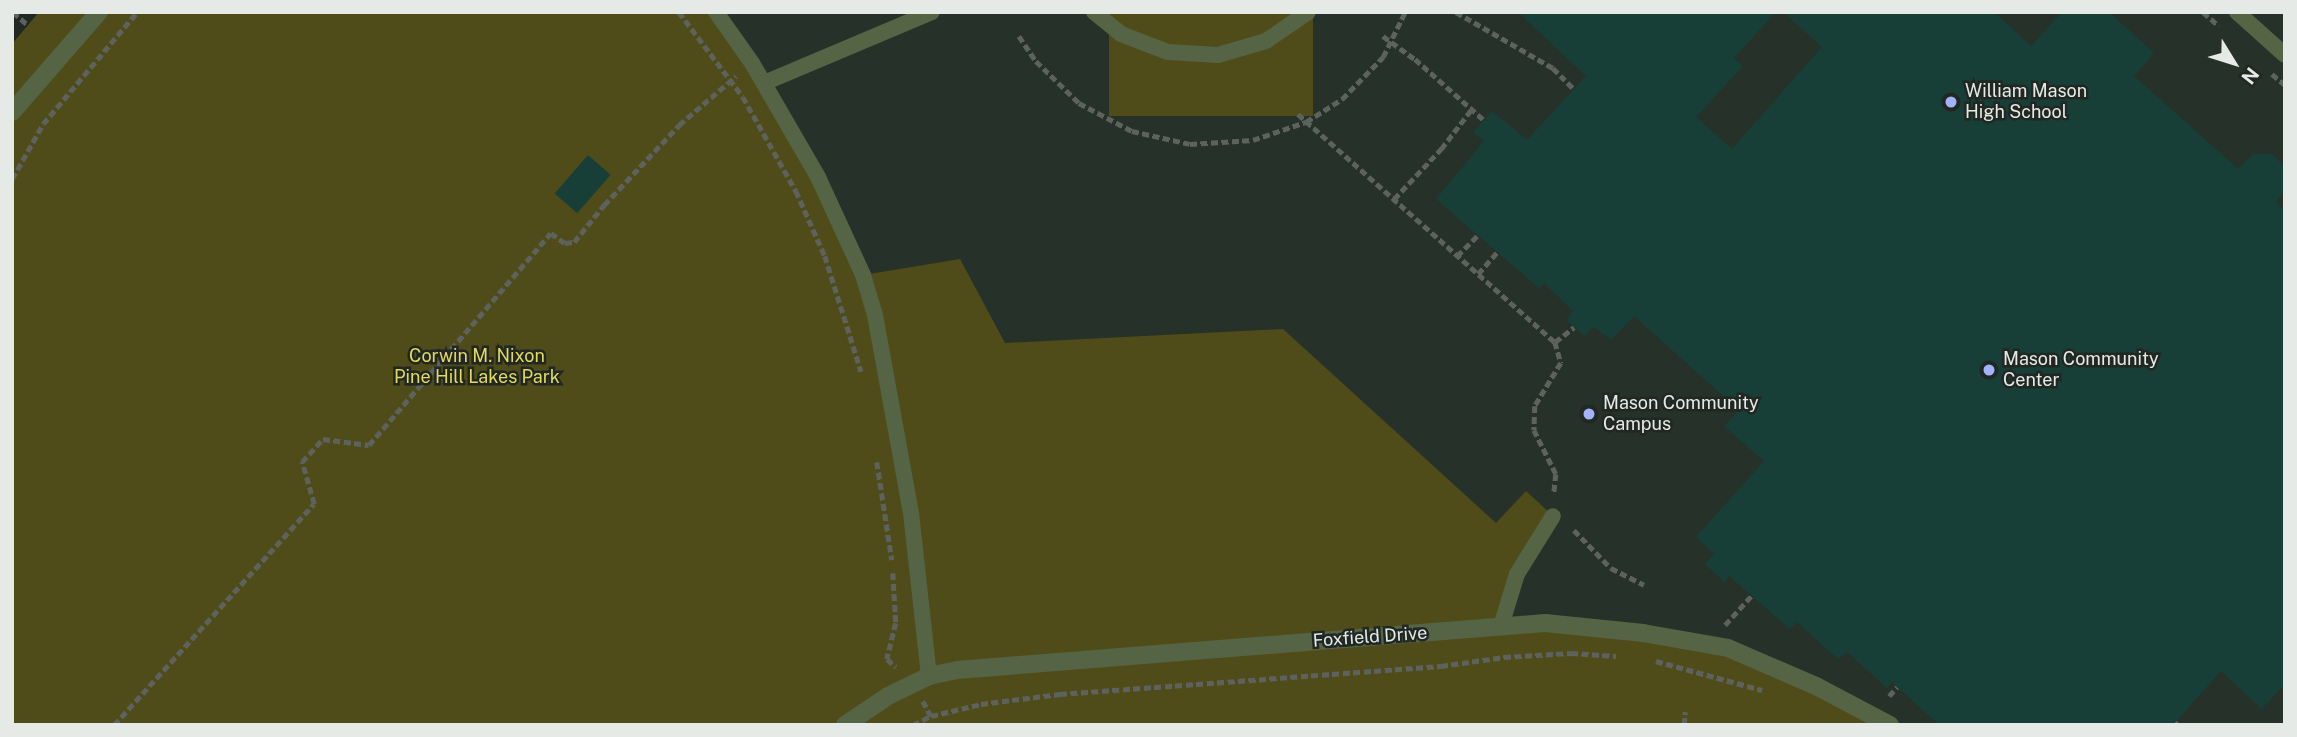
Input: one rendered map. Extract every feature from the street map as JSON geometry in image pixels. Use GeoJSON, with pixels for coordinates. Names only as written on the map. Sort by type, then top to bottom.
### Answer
{"type":"FeatureCollection","features":[{"type":"Feature","properties":{"kind":"street"},"geometry":{"type":"LineString","coordinates":[[12,112],[99,12]]}},
{"type":"Feature","properties":{"kind":"street","name":"Foxfield Drive"},"geometry":{"type":"LineString","coordinates":[[845,725],[888,696],[929,676],[957,670],[1545,623],[1643,633],[1728,649],[1816,686],[1890,725]]}},
{"type":"Feature","properties":{"kind":"lane"},"geometry":{"type":"LineString","coordinates":[[716,12],[764,83],[818,177],[863,275],[872,305],[911,513],[929,676]]}},
{"type":"Feature","properties":{"kind":"lane"},"geometry":{"type":"LineString","coordinates":[[764,83],[932,12]]}},
{"type":"Feature","properties":{"kind":"lane"},"geometry":{"type":"LineString","coordinates":[[1094,12],[1121,34],[1168,52],[1218,55],[1266,41],[1308,12]]}},
{"type":"Feature","properties":{"kind":"lane"},"geometry":{"type":"LineString","coordinates":[[2237,12],[2285,55]]}},
{"type":"Feature","properties":{"kind":"lane"},"geometry":{"type":"LineString","coordinates":[[1501,626],[1517,573],[1553,516]]}},
{"type":"Feature","properties":{"kind":"path"},"geometry":{"type":"LineString","coordinates":[[13,12],[28,25]]}},
{"type":"Feature","properties":{"kind":"path"},"geometry":{"type":"LineString","coordinates":[[12,179],[43,124],[137,12]]}},
{"type":"Feature","properties":{"kind":"path"},"geometry":{"type":"LineString","coordinates":[[679,12],[731,80],[796,191],[825,256],[861,373]]}},
{"type":"Feature","properties":{"kind":"path"},"geometry":{"type":"LineString","coordinates":[[1018,36],[1036,61],[1079,103],[1132,131],[1190,144],[1253,140],[1306,121],[1342,99],[1383,57],[1405,12]]}},
{"type":"Feature","properties":{"kind":"path"},"geometry":{"type":"LineString","coordinates":[[1456,12],[1553,68],[1574,89]]}},
{"type":"Feature","properties":{"kind":"path"},"geometry":{"type":"LineString","coordinates":[[1383,36],[1484,120]]}},
{"type":"Feature","properties":{"kind":"path"},"geometry":{"type":"LineString","coordinates":[[114,725],[314,504],[302,462],[323,439],[369,445],[551,233],[565,243],[574,242],[604,205],[679,125],[740,74]]}},
{"type":"Feature","properties":{"kind":"path"},"geometry":{"type":"LineString","coordinates":[[1395,199],[1449,140],[1471,110]]}},
{"type":"Feature","properties":{"kind":"path"},"geometry":{"type":"LineString","coordinates":[[1298,114],[1555,342],[1561,363],[1535,406],[1534,430],[1556,474],[1554,492]]}},
{"type":"Feature","properties":{"kind":"path"},"geometry":{"type":"LineString","coordinates":[[1457,256],[1478,235]]}},
{"type":"Feature","properties":{"kind":"path"},"geometry":{"type":"LineString","coordinates":[[1478,274],[1497,252]]}},
{"type":"Feature","properties":{"kind":"path"},"geometry":{"type":"LineString","coordinates":[[1555,342],[1574,327]]}},
{"type":"Feature","properties":{"kind":"path"},"geometry":{"type":"LineString","coordinates":[[875,450],[893,567],[896,623],[887,659],[894,665]]}},
{"type":"Feature","properties":{"kind":"path"},"geometry":{"type":"LineString","coordinates":[[1574,530],[1611,568],[1644,585]]}},
{"type":"Feature","properties":{"kind":"path"},"geometry":{"type":"LineString","coordinates":[[1725,625],[1752,595]]}},
{"type":"Feature","properties":{"kind":"path"},"geometry":{"type":"LineString","coordinates":[[913,725],[931,716],[981,704],[1060,694],[1441,666],[1504,657],[1571,653],[1619,656]]}},
{"type":"Feature","properties":{"kind":"path"},"geometry":{"type":"LineString","coordinates":[[1643,658],[1769,692]]}},
{"type":"Feature","properties":{"kind":"path"},"geometry":{"type":"LineString","coordinates":[[1889,696],[1897,687]]}},
{"type":"Feature","properties":{"kind":"path"},"geometry":{"type":"LineString","coordinates":[[924,703],[931,716]]}},
{"type":"Feature","properties":{"kind":"path"},"geometry":{"type":"LineString","coordinates":[[1684,725],[1685,712]]}},
{"type":"Feature","properties":{"kind":"shaded area","name":"Mason Community Campus"},"geometry":{"type":"Polygon","coordinates":[[[716,12],[2285,12],[2285,725],[1890,725],[957,670],[716,12]]]}},
{"type":"Feature","properties":{"kind":"green space","name":"Corwin M. Nixon Pine Hill Lakes Park"},"geometry":{"type":"Polygon","coordinates":[[[39,12],[716,12],[752,63],[863,275],[960,259],[1005,343],[1283,329],[1496,523],[1526,491],[1553,516],[1501,626],[1728,648],[1890,725],[12,725],[12,44],[39,12]]]}},
{"type":"Feature","properties":{"kind":"green space"},"geometry":{"type":"Polygon","coordinates":[[[1109,12],[1313,12],[1313,116],[1109,116],[1109,12]]]}},
{"type":"Feature","properties":{"kind":"building","name":"Mason Community Center"},"geometry":{"type":"Polygon","coordinates":[[[1518,12],[1776,12],[1734,58],[1743,66],[1696,117],[1732,149],[1822,47],[1783,12],[1994,12],[2031,46],[2062,12],[2109,12],[2154,53],[2134,76],[2238,169],[2253,154],[2272,154],[2285,167],[2285,190],[2276,202],[2285,211],[2285,684],[2262,709],[2221,671],[2173,725],[1939,725],[1892,682],[1887,688],[1847,652],[1838,659],[1797,622],[1790,629],[1729,576],[1724,582],[1705,564],[1714,554],[1696,537],[1764,461],[1724,426],[1739,410],[1634,316],[1611,340],[1594,327],[1584,336],[1566,320],[1573,311],[1544,283],[1539,288],[1436,199],[1484,141],[1473,133],[1492,111],[1527,140],[1586,76],[1518,12]]]}},
{"type":"Feature","properties":{"kind":"building"},"geometry":{"type":"Polygon","coordinates":[[[588,155],[611,175],[577,213],[555,193],[588,155]]]}},
{"type":"Feature","properties":{"kind":"place","name":"William Mason High School"},"geometry":{"type":"Point","coordinates":[1951,102]}},
{"type":"Feature","properties":{"kind":"place","name":"Mason Community Center"},"geometry":{"type":"Point","coordinates":[1989,370]}},
{"type":"Feature","properties":{"kind":"place","name":"Mason Community Campus"},"geometry":{"type":"Point","coordinates":[1589,414]}}]}
